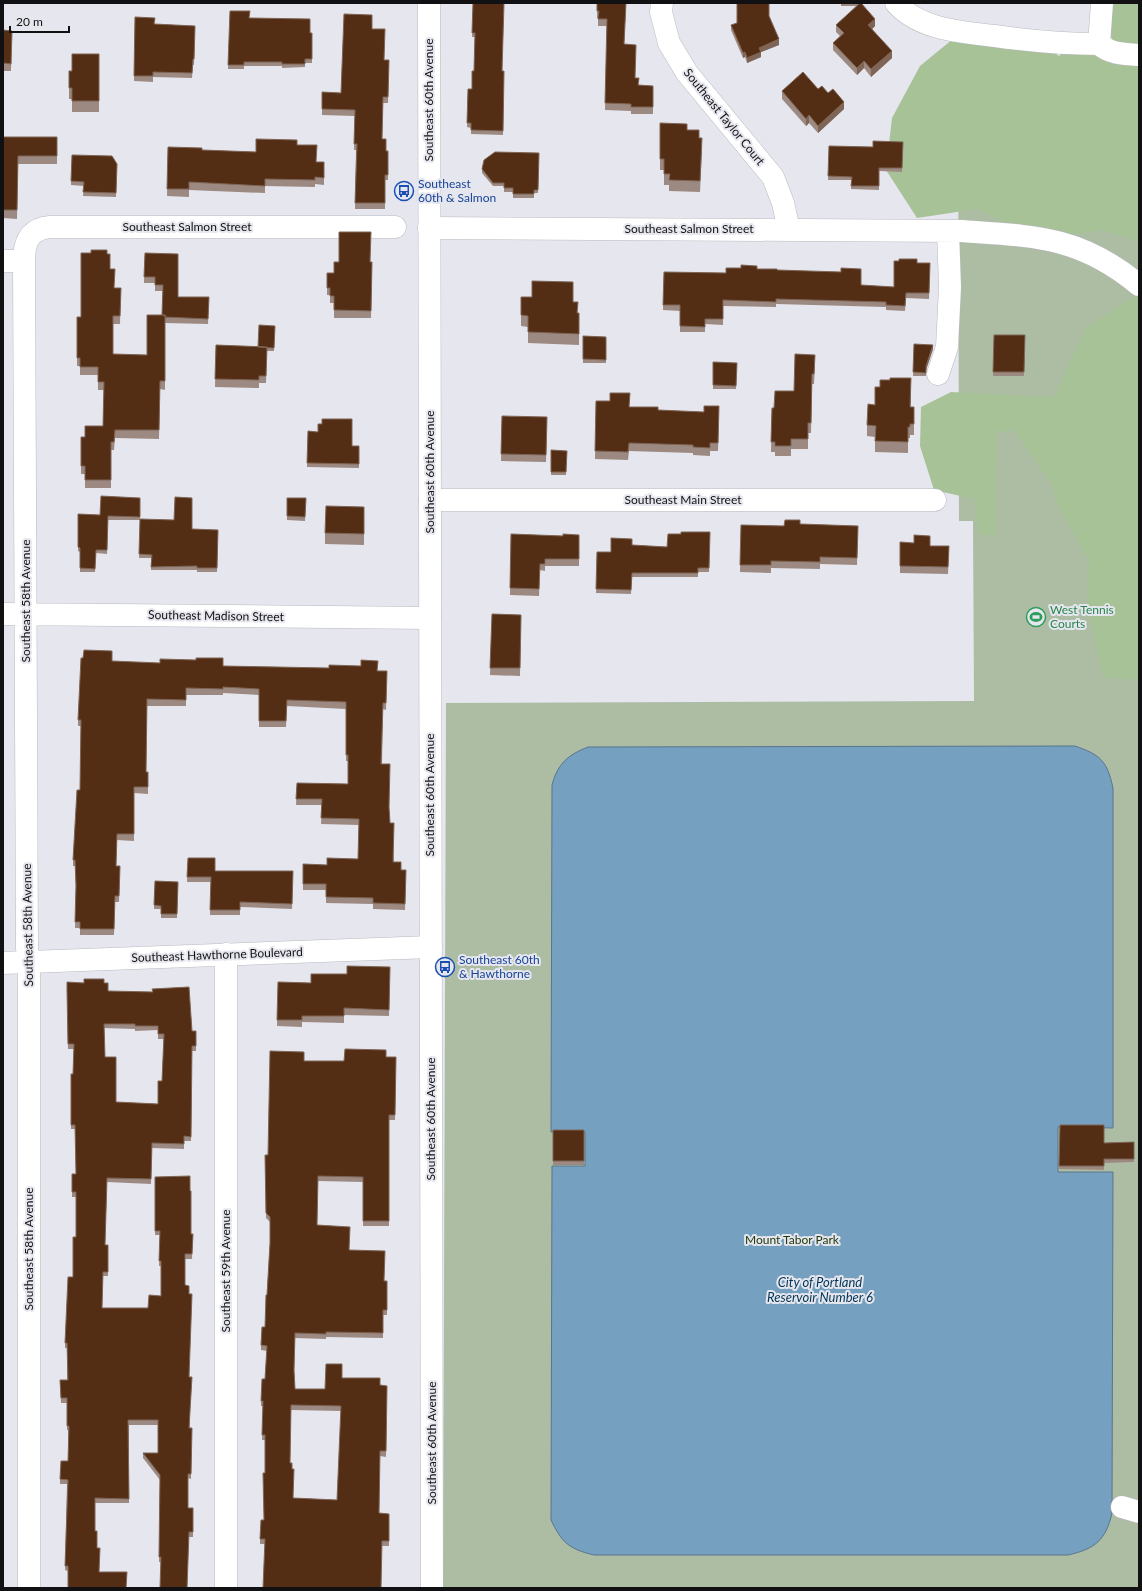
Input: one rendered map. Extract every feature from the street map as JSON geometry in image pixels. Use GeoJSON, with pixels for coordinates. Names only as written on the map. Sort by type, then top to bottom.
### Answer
{"type":"FeatureCollection","features":[{"type":"Feature","properties":{"kind":"street","name":"Southeast 60th Avenue"},"geometry":{"type":"LineString","coordinates":[[429,3],[432,1588]]}},
{"type":"Feature","properties":{"kind":"street","name":"Southeast Taylor Court"},"geometry":{"type":"LineString","coordinates":[[662,3],[661,12],[669,43],[686,73],[773,177],[783,203],[789,230]]}},
{"type":"Feature","properties":{"kind":"street"},"geometry":{"type":"LineString","coordinates":[[896,3],[906,12],[932,26],[949,30],[1027,41],[1099,44],[1104,49],[1112,52],[1139,56]]}},
{"type":"Feature","properties":{"kind":"street"},"geometry":{"type":"LineString","coordinates":[[1099,44],[1102,3]]}},
{"type":"Feature","properties":{"kind":"street","name":"Southeast Salmon Street"},"geometry":{"type":"LineString","coordinates":[[13,261],[33,233],[43,228],[395,227]]}},
{"type":"Feature","properties":{"kind":"street","name":"Southeast Salmon Street"},"geometry":{"type":"LineString","coordinates":[[429,228],[948,231],[1024,235],[1060,242],[1091,253],[1107,262],[1139,285]]}},
{"type":"Feature","properties":{"kind":"street"},"geometry":{"type":"LineString","coordinates":[[938,374],[947,346],[950,287],[948,231]]}},
{"type":"Feature","properties":{"kind":"street","name":"Southeast 58th Avenue"},"geometry":{"type":"LineString","coordinates":[[13,261],[26,614],[27,948],[29,962],[29,1588]]}},
{"type":"Feature","properties":{"kind":"street","name":"Southeast Main Street"},"geometry":{"type":"LineString","coordinates":[[430,500],[935,500]]}},
{"type":"Feature","properties":{"kind":"street","name":"Southeast Madison Street"},"geometry":{"type":"LineString","coordinates":[[3,614],[430,618]]}},
{"type":"Feature","properties":{"kind":"street","name":"Southeast Hawthorne Boulevard"},"geometry":{"type":"LineString","coordinates":[[3,963],[431,947]]}},
{"type":"Feature","properties":{"kind":"street","name":"Southeast 59th Avenue"},"geometry":{"type":"LineString","coordinates":[[226,954],[226,1588]]}},
{"type":"Feature","properties":{"kind":"green space"},"geometry":{"type":"Polygon","coordinates":[[[1102,3],[1139,3],[1139,242],[1104,230],[1037,239],[977,209],[917,218],[886,170],[892,118],[920,66],[959,34],[1031,35],[1059,56],[1075,41],[1115,51],[1102,3]]]}},
{"type":"Feature","properties":{"kind":"green space","name":"City of Portland Reservoir Number 6"},"geometry":{"type":"Polygon","coordinates":[[[958,55],[1139,76],[1139,1588],[443,1588],[446,703],[974,701],[973,521],[959,521],[958,55]]]}},
{"type":"Feature","properties":{"kind":"green space"},"geometry":{"type":"Polygon","coordinates":[[[1136,295],[1139,296],[1139,680],[1103,677],[1088,610],[1089,560],[1056,502],[1052,485],[1014,430],[997,432],[996,535],[979,535],[974,499],[934,490],[920,446],[921,407],[951,392],[1054,397],[1085,329],[1136,295]]]}},
{"type":"Feature","properties":{"kind":"water","name":"City of Portland Reservoir Number 6"},"geometry":{"type":"Polygon","coordinates":[[[1075,746],[1084,749],[1102,760],[1108,771],[1113,788],[1113,1128],[1058,1127],[1058,1172],[1113,1172],[1112,1513],[1103,1537],[1085,1550],[1068,1555],[594,1555],[585,1553],[567,1544],[551,1520],[552,1166],[585,1166],[585,1132],[551,1132],[552,785],[557,771],[569,757],[588,747],[1075,746]]]}},
{"type":"Feature","properties":{"kind":"building"},"geometry":{"type":"Polygon","coordinates":[[[473,3],[504,3],[502,71],[504,71],[503,131],[471,130],[471,123],[467,123],[468,89],[472,89],[472,71],[474,71],[475,33],[472,33],[473,3]]]}},
{"type":"Feature","properties":{"kind":"building"},"geometry":{"type":"Polygon","coordinates":[[[597,3],[626,3],[624,44],[636,45],[635,78],[639,78],[638,85],[653,86],[653,107],[631,107],[631,104],[605,103],[607,19],[598,19],[599,11],[597,11],[597,3]]]}},
{"type":"Feature","properties":{"kind":"building"},"geometry":{"type":"Polygon","coordinates":[[[737,3],[769,3],[769,16],[779,39],[759,48],[761,52],[747,58],[745,52],[743,53],[731,25],[737,23],[737,3]]]}},
{"type":"Feature","properties":{"kind":"building"},"geometry":{"type":"Polygon","coordinates":[[[860,3],[875,19],[868,25],[892,51],[871,69],[864,61],[857,68],[833,43],[844,33],[836,25],[860,3]]]}},
{"type":"Feature","properties":{"kind":"building"},"geometry":{"type":"Polygon","coordinates":[[[230,11],[250,11],[249,18],[310,19],[310,33],[312,33],[312,59],[305,59],[305,64],[282,64],[282,62],[244,62],[244,65],[228,65],[230,11]]]}},
{"type":"Feature","properties":{"kind":"building"},"geometry":{"type":"Polygon","coordinates":[[[344,14],[372,15],[372,29],[385,29],[384,60],[389,60],[388,97],[383,97],[382,139],[386,139],[386,151],[388,151],[388,175],[385,175],[385,203],[355,203],[357,144],[354,144],[355,110],[322,109],[322,92],[341,93],[344,14]]]}},
{"type":"Feature","properties":{"kind":"building"},"geometry":{"type":"Polygon","coordinates":[[[135,17],[155,18],[154,24],[195,26],[192,73],[153,72],[153,76],[134,76],[135,17]]]}},
{"type":"Feature","properties":{"kind":"building"},"geometry":{"type":"Polygon","coordinates":[[[3,30],[12,31],[11,64],[3,63],[3,30]]]}},
{"type":"Feature","properties":{"kind":"building"},"geometry":{"type":"Polygon","coordinates":[[[72,54],[99,54],[99,101],[72,101],[72,88],[69,88],[69,71],[72,71],[72,54]]]}},
{"type":"Feature","properties":{"kind":"building"},"geometry":{"type":"Polygon","coordinates":[[[803,72],[818,89],[822,86],[828,93],[833,89],[844,102],[818,126],[809,115],[806,119],[782,91],[803,72]]]}},
{"type":"Feature","properties":{"kind":"building"},"geometry":{"type":"Polygon","coordinates":[[[660,123],[687,124],[687,130],[699,130],[699,138],[702,138],[700,181],[669,180],[670,174],[664,174],[664,159],[660,159],[660,123]]]}},
{"type":"Feature","properties":{"kind":"building"},"geometry":{"type":"Polygon","coordinates":[[[3,137],[57,137],[57,156],[18,156],[17,210],[3,210],[3,137]]]}},
{"type":"Feature","properties":{"kind":"building"},"geometry":{"type":"Polygon","coordinates":[[[256,139],[297,140],[297,145],[317,145],[316,162],[324,162],[324,178],[315,177],[315,180],[265,179],[265,186],[189,182],[189,189],[167,189],[168,147],[256,152],[256,139]]]}},
{"type":"Feature","properties":{"kind":"building"},"geometry":{"type":"Polygon","coordinates":[[[873,141],[903,142],[902,168],[879,168],[879,186],[851,186],[852,177],[828,176],[829,146],[873,147],[873,141]]]}},
{"type":"Feature","properties":{"kind":"building"},"geometry":{"type":"Polygon","coordinates":[[[495,152],[539,153],[538,190],[534,190],[534,194],[513,194],[513,188],[504,188],[504,183],[493,183],[482,169],[484,160],[495,152]]]}},
{"type":"Feature","properties":{"kind":"building"},"geometry":{"type":"Polygon","coordinates":[[[72,155],[112,156],[117,164],[116,193],[83,192],[84,182],[71,181],[72,155]]]}},
{"type":"Feature","properties":{"kind":"building"},"geometry":{"type":"Polygon","coordinates":[[[339,232],[371,232],[371,311],[334,310],[334,296],[330,296],[330,288],[327,288],[327,273],[334,273],[334,262],[339,262],[339,232]]]}},
{"type":"Feature","properties":{"kind":"building"},"geometry":{"type":"Polygon","coordinates":[[[91,250],[107,250],[107,254],[110,254],[110,269],[115,269],[114,288],[121,288],[120,316],[113,316],[113,354],[147,355],[147,315],[165,315],[165,381],[160,381],[159,430],[115,430],[114,442],[111,442],[111,480],[85,480],[85,466],[81,466],[81,437],[85,437],[85,426],[103,426],[104,382],[98,382],[98,367],[80,367],[80,358],[77,358],[77,317],[81,317],[81,253],[91,253],[91,250]]]}},
{"type":"Feature","properties":{"kind":"building"},"geometry":{"type":"Polygon","coordinates":[[[145,253],[178,254],[178,297],[209,297],[208,319],[165,317],[165,315],[162,315],[163,285],[155,285],[155,277],[144,277],[145,253]]]}},
{"type":"Feature","properties":{"kind":"building"},"geometry":{"type":"Polygon","coordinates":[[[899,259],[917,259],[917,263],[930,263],[929,293],[906,293],[905,306],[886,305],[886,302],[776,299],[776,302],[723,300],[723,319],[705,319],[705,327],[680,326],[680,305],[663,305],[664,272],[726,273],[726,268],[741,268],[741,265],[757,266],[757,269],[777,270],[841,272],[841,268],[861,269],[861,285],[894,287],[894,261],[899,261],[899,259]]]}},
{"type":"Feature","properties":{"kind":"building"},"geometry":{"type":"Polygon","coordinates":[[[532,281],[573,282],[573,302],[578,302],[577,313],[579,313],[579,334],[528,332],[528,316],[521,315],[521,297],[532,297],[532,281]]]}},
{"type":"Feature","properties":{"kind":"building"},"geometry":{"type":"Polygon","coordinates":[[[259,325],[275,326],[274,348],[258,347],[259,325]]]}},
{"type":"Feature","properties":{"kind":"building"},"geometry":{"type":"Polygon","coordinates":[[[994,335],[1025,335],[1024,372],[993,372],[994,335]]]}},
{"type":"Feature","properties":{"kind":"building"},"geometry":{"type":"Polygon","coordinates":[[[583,336],[606,337],[606,360],[583,359],[583,336]]]}},
{"type":"Feature","properties":{"kind":"building"},"geometry":{"type":"Polygon","coordinates":[[[914,344],[933,345],[926,366],[926,373],[913,372],[914,344]]]}},
{"type":"Feature","properties":{"kind":"building"},"geometry":{"type":"Polygon","coordinates":[[[216,345],[267,347],[266,376],[259,376],[259,380],[215,379],[216,345]]]}},
{"type":"Feature","properties":{"kind":"building"},"geometry":{"type":"Polygon","coordinates":[[[795,354],[815,355],[814,374],[812,374],[811,423],[808,423],[808,439],[791,439],[791,446],[775,446],[775,442],[771,442],[772,408],[774,408],[775,391],[794,391],[795,354]]]}},
{"type":"Feature","properties":{"kind":"building"},"geometry":{"type":"Polygon","coordinates":[[[713,362],[737,363],[736,386],[713,385],[713,362]]]}},
{"type":"Feature","properties":{"kind":"building"},"geometry":{"type":"Polygon","coordinates":[[[890,378],[911,378],[910,407],[914,407],[914,424],[910,424],[910,427],[908,427],[908,442],[875,441],[876,426],[867,425],[868,404],[875,405],[875,387],[880,387],[880,380],[890,380],[890,378]]]}},
{"type":"Feature","properties":{"kind":"building"},"geometry":{"type":"Polygon","coordinates":[[[610,393],[630,393],[629,407],[658,407],[658,410],[704,412],[704,406],[719,406],[718,443],[710,443],[710,448],[693,447],[693,445],[629,443],[628,452],[595,451],[596,401],[610,401],[610,393]]]}},
{"type":"Feature","properties":{"kind":"building"},"geometry":{"type":"Polygon","coordinates":[[[502,416],[547,417],[546,455],[501,454],[502,416]]]}},
{"type":"Feature","properties":{"kind":"building"},"geometry":{"type":"Polygon","coordinates":[[[322,419],[352,419],[352,446],[359,446],[359,464],[307,463],[308,431],[318,432],[318,424],[322,424],[322,419]]]}},
{"type":"Feature","properties":{"kind":"building"},"geometry":{"type":"Polygon","coordinates":[[[551,450],[567,451],[566,472],[551,472],[551,450]]]}},
{"type":"Feature","properties":{"kind":"building"},"geometry":{"type":"Polygon","coordinates":[[[101,496],[140,498],[140,517],[108,516],[107,550],[96,550],[95,569],[80,568],[80,548],[78,547],[78,514],[100,515],[101,496]]]}},
{"type":"Feature","properties":{"kind":"building"},"geometry":{"type":"Polygon","coordinates":[[[175,497],[192,498],[192,529],[218,530],[217,568],[197,568],[197,566],[151,567],[152,555],[139,554],[140,519],[174,520],[175,497]]]}},
{"type":"Feature","properties":{"kind":"building"},"geometry":{"type":"Polygon","coordinates":[[[287,498],[306,498],[305,517],[287,516],[287,498]]]}},
{"type":"Feature","properties":{"kind":"building"},"geometry":{"type":"Polygon","coordinates":[[[326,506],[364,507],[364,534],[325,533],[326,506]]]}},
{"type":"Feature","properties":{"kind":"building"},"geometry":{"type":"Polygon","coordinates":[[[785,520],[800,520],[800,524],[858,526],[857,558],[820,557],[820,562],[771,561],[771,565],[740,565],[741,525],[784,526],[785,520]]]}},
{"type":"Feature","properties":{"kind":"building"},"geometry":{"type":"Polygon","coordinates":[[[681,532],[710,532],[709,568],[698,568],[698,573],[632,573],[631,590],[596,589],[597,552],[611,552],[611,538],[632,539],[632,545],[667,547],[668,534],[681,534],[681,532]]]}},
{"type":"Feature","properties":{"kind":"building"},"geometry":{"type":"Polygon","coordinates":[[[511,534],[563,536],[563,534],[579,535],[579,559],[545,559],[545,564],[540,564],[539,589],[510,588],[511,534]]]}},
{"type":"Feature","properties":{"kind":"building"},"geometry":{"type":"Polygon","coordinates":[[[914,535],[930,536],[930,546],[949,546],[948,567],[900,566],[900,542],[914,543],[914,535]]]}},
{"type":"Feature","properties":{"kind":"building"},"geometry":{"type":"Polygon","coordinates":[[[492,614],[521,615],[520,668],[490,668],[492,614]]]}},
{"type":"Feature","properties":{"kind":"building"},"geometry":{"type":"Polygon","coordinates":[[[84,650],[112,651],[112,661],[160,663],[160,659],[196,660],[196,658],[223,658],[223,666],[329,668],[329,665],[361,666],[361,660],[378,661],[377,671],[387,671],[386,703],[383,703],[381,764],[390,764],[389,807],[390,823],[394,823],[393,862],[401,862],[401,870],[406,870],[405,904],[373,903],[373,898],[326,897],[326,884],[303,884],[303,864],[327,865],[327,858],[358,859],[359,819],[321,818],[322,799],[296,799],[297,783],[348,784],[348,755],[346,755],[346,702],[287,700],[286,721],[259,721],[259,689],[223,687],[223,689],[186,688],[186,700],[147,699],[146,772],[148,772],[148,787],[134,787],[134,834],[117,834],[116,866],[120,866],[119,896],[115,896],[114,929],[80,929],[80,922],[75,922],[76,885],[75,860],[73,860],[77,790],[80,790],[81,720],[78,720],[81,658],[83,658],[84,650]]]}},
{"type":"Feature","properties":{"kind":"building"},"geometry":{"type":"Polygon","coordinates":[[[188,858],[215,858],[215,871],[293,871],[292,904],[240,902],[240,910],[210,910],[211,877],[187,877],[188,858]]]}},
{"type":"Feature","properties":{"kind":"building"},"geometry":{"type":"Polygon","coordinates":[[[155,881],[178,882],[177,914],[161,914],[161,906],[154,905],[155,881]]]}},
{"type":"Feature","properties":{"kind":"building"},"geometry":{"type":"Polygon","coordinates":[[[347,966],[390,967],[389,1010],[344,1008],[344,1016],[302,1016],[302,1020],[277,1020],[278,982],[311,983],[311,974],[347,974],[347,966]]]}},
{"type":"Feature","properties":{"kind":"building"},"geometry":{"type":"Polygon","coordinates":[[[84,979],[104,979],[104,983],[108,983],[108,991],[153,992],[152,989],[189,987],[192,1031],[196,1031],[196,1046],[192,1046],[191,1137],[184,1136],[184,1144],[152,1143],[151,1179],[107,1178],[105,1245],[108,1245],[108,1272],[103,1272],[102,1308],[148,1308],[149,1295],[161,1296],[161,1261],[159,1261],[160,1231],[155,1231],[155,1177],[190,1176],[191,1234],[193,1234],[192,1254],[185,1254],[185,1285],[189,1286],[189,1294],[192,1294],[189,1377],[192,1377],[189,1428],[192,1428],[191,1474],[188,1474],[188,1508],[193,1508],[193,1532],[189,1532],[187,1588],[160,1588],[160,1475],[143,1453],[158,1453],[158,1420],[128,1420],[129,1499],[95,1498],[95,1531],[97,1531],[97,1548],[100,1548],[99,1572],[127,1572],[126,1588],[68,1588],[68,1566],[65,1566],[68,1480],[60,1479],[61,1461],[68,1461],[69,1426],[67,1426],[67,1398],[61,1398],[60,1380],[68,1380],[67,1343],[65,1343],[68,1277],[73,1277],[73,1237],[76,1237],[76,1192],[72,1192],[72,1174],[76,1174],[75,1125],[71,1125],[71,1074],[73,1074],[74,1044],[68,1044],[67,982],[84,983],[84,979]],[[104,1024],[105,1057],[116,1057],[116,1102],[158,1104],[158,1081],[162,1081],[164,1034],[158,1034],[158,1026],[135,1026],[135,1024],[104,1024]]]}},
{"type":"Feature","properties":{"kind":"building"},"geometry":{"type":"Polygon","coordinates":[[[345,1049],[386,1050],[386,1057],[396,1057],[395,1115],[389,1115],[389,1221],[363,1221],[363,1177],[318,1176],[317,1225],[350,1227],[349,1250],[385,1251],[384,1281],[387,1281],[387,1310],[383,1310],[383,1333],[295,1333],[295,1389],[325,1389],[326,1364],[342,1364],[342,1378],[380,1378],[380,1385],[387,1386],[386,1451],[380,1451],[379,1513],[389,1514],[389,1541],[382,1541],[381,1588],[263,1588],[265,1539],[260,1539],[261,1520],[264,1520],[263,1473],[265,1473],[265,1435],[262,1435],[263,1401],[261,1401],[262,1379],[265,1379],[267,1346],[261,1345],[262,1327],[265,1327],[270,1243],[270,1217],[266,1213],[265,1155],[268,1155],[270,1051],[304,1052],[304,1061],[344,1061],[345,1049]],[[291,1405],[290,1463],[292,1463],[292,1469],[294,1469],[293,1498],[337,1500],[341,1406],[291,1405]]]}},
{"type":"Feature","properties":{"kind":"building"},"geometry":{"type":"Polygon","coordinates":[[[1060,1125],[1104,1125],[1104,1143],[1134,1142],[1134,1159],[1104,1159],[1104,1166],[1059,1166],[1060,1125]]]}},
{"type":"Feature","properties":{"kind":"building"},"geometry":{"type":"Polygon","coordinates":[[[553,1130],[584,1130],[584,1161],[553,1161],[553,1130]]]}},
{"type":"Feature","properties":{"kind":"place","name":"Southeast 60th & Salmon"},"geometry":{"type":"Point","coordinates":[404,191]}},
{"type":"Feature","properties":{"kind":"place","name":"West Tennis Courts"},"geometry":{"type":"Point","coordinates":[1036,617]}},
{"type":"Feature","properties":{"kind":"place","name":"Southeast 60th & Hawthorne"},"geometry":{"type":"Point","coordinates":[445,967]}},
{"type":"Feature","properties":{"kind":"park label","name":"Mount Tabor Park"},"geometry":{"type":"Point","coordinates":[792,1240]}}]}
